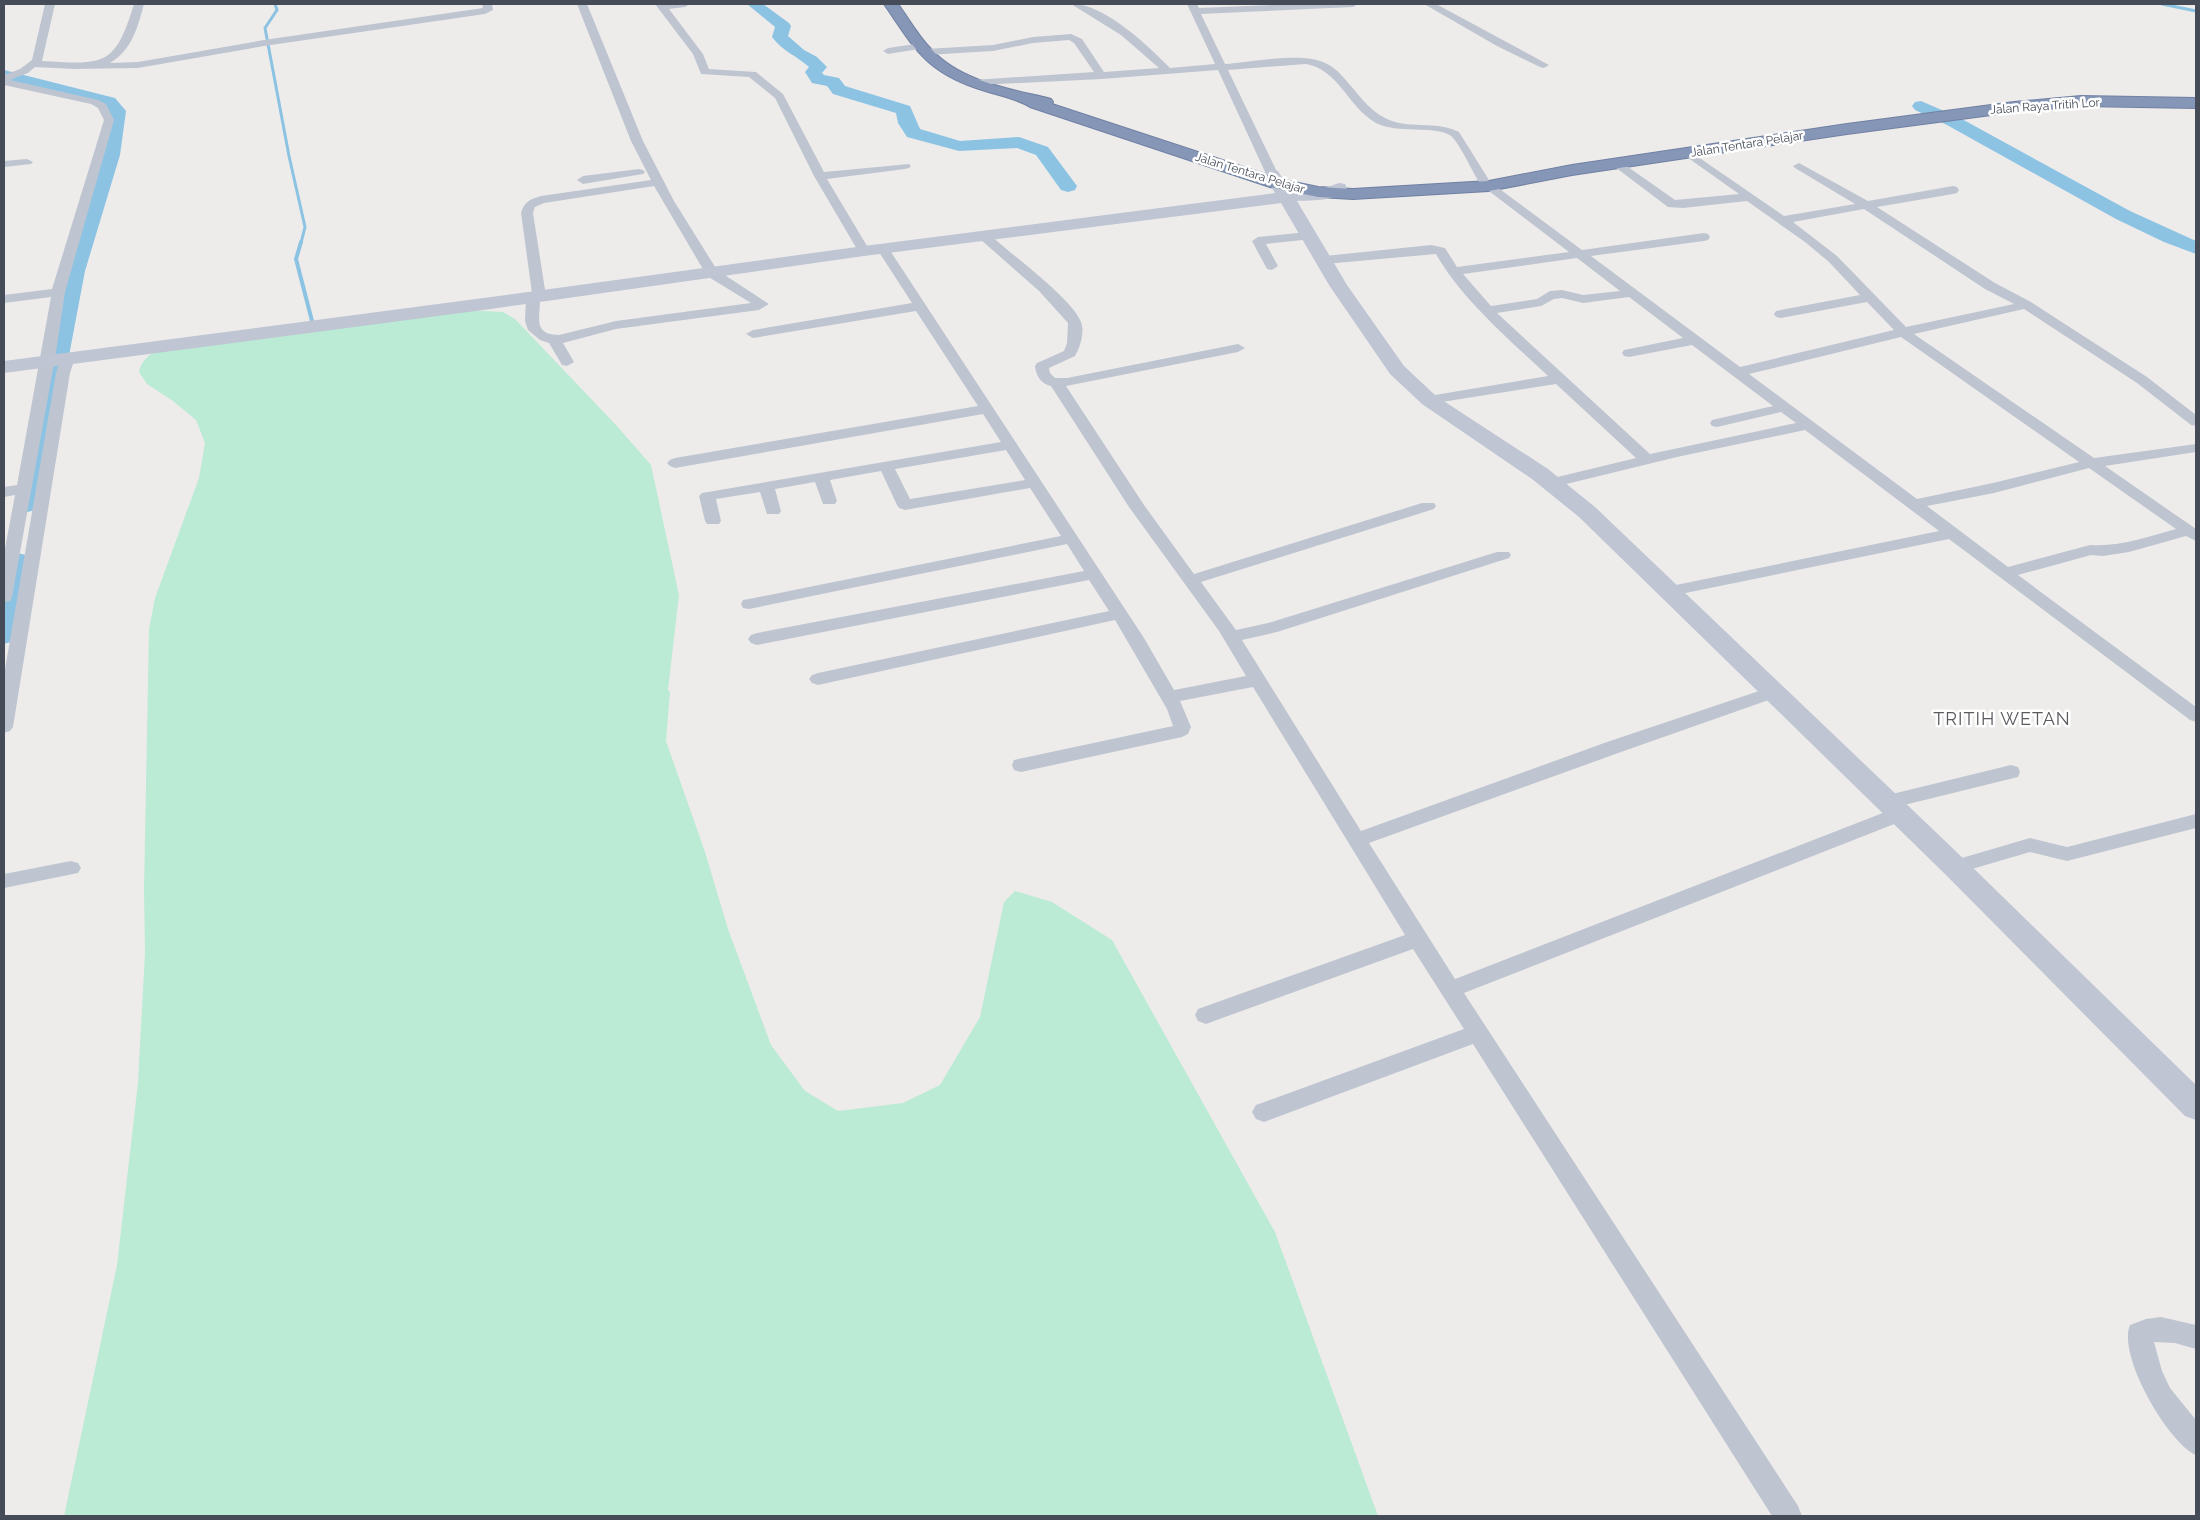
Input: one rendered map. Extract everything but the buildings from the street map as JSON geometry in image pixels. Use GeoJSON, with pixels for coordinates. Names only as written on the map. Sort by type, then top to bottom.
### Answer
{"type":"FeatureCollection","features":[{"type":"Feature","properties":{"kind":"highway","name":"Jalan Tentara Pelajar"},"geometry":{"type":"LineString","coordinates":[[891,4],[924,49],[946,71],[1028,99],[1036,104],[1278,185],[1305,184],[1334,190],[1414,192],[1540,176],[1955,114]]}},
{"type":"Feature","properties":{"kind":"highway","name":"Jalan Raya Tritih Lor"},"geometry":{"type":"LineString","coordinates":[[1955,114],[2081,101],[2196,103]]}},
{"type":"Feature","properties":{"kind":"street"},"geometry":{"type":"LineString","coordinates":[[4,81],[24,71],[34,64],[38,58],[50,4]]}},
{"type":"Feature","properties":{"kind":"street"},"geometry":{"type":"LineString","coordinates":[[96,66],[113,57],[124,45],[139,4]]}},
{"type":"Feature","properties":{"kind":"street"},"geometry":{"type":"LineString","coordinates":[[34,64],[138,65],[264,43],[485,11],[488,10],[487,4]]}},
{"type":"Feature","properties":{"kind":"street"},"geometry":{"type":"LineString","coordinates":[[582,4],[637,141],[712,273],[766,307],[760,306],[617,325],[554,340],[543,336],[533,329],[534,297],[527,212],[529,205],[541,200],[659,182]]}},
{"type":"Feature","properties":{"kind":"street"},"geometry":{"type":"LineString","coordinates":[[661,5],[685,4]]}},
{"type":"Feature","properties":{"kind":"street"},"geometry":{"type":"LineString","coordinates":[[1076,4],[1117,26],[1149,51],[1167,71]]}},
{"type":"Feature","properties":{"kind":"street"},"geometry":{"type":"LineString","coordinates":[[1353,4],[1194,8],[1278,185],[1308,236],[1325,260],[1338,285],[1397,370],[1429,400],[1500,446],[1587,512],[1955,867],[2196,1106]]}},
{"type":"Feature","properties":{"kind":"street"},"geometry":{"type":"LineString","coordinates":[[1429,4],[1502,44],[1544,64]]}},
{"type":"Feature","properties":{"kind":"street"},"geometry":{"type":"LineString","coordinates":[[661,5],[698,54],[705,72],[752,74],[776,92],[820,176],[864,251]]}},
{"type":"Feature","properties":{"kind":"street"},"geometry":{"type":"LineString","coordinates":[[888,51],[994,48],[1033,40],[1071,38],[1078,41],[1102,76]]}},
{"type":"Feature","properties":{"kind":"street"},"geometry":{"type":"LineString","coordinates":[[977,82],[1102,76],[1306,62],[1319,63],[1338,78],[1369,112],[1380,120],[1410,127],[1444,130],[1457,135],[1466,154],[1486,183],[2196,716]]}},
{"type":"Feature","properties":{"kind":"street"},"geometry":{"type":"LineString","coordinates":[[4,81],[94,102],[102,106],[109,120],[58,292],[59,359],[24,489],[4,597]]}},
{"type":"Feature","properties":{"kind":"street"},"geometry":{"type":"LineString","coordinates":[[1688,153],[1833,259],[1903,332],[2192,534]]}},
{"type":"Feature","properties":{"kind":"street"},"geometry":{"type":"LineString","coordinates":[[814,165],[875,158]]}},
{"type":"Feature","properties":{"kind":"street"},"geometry":{"type":"LineString","coordinates":[[4,164],[27,162]]}},
{"type":"Feature","properties":{"kind":"street"},"geometry":{"type":"LineString","coordinates":[[1617,164],[1672,204],[1748,197]]}},
{"type":"Feature","properties":{"kind":"street"},"geometry":{"type":"LineString","coordinates":[[820,176],[905,166]]}},
{"type":"Feature","properties":{"kind":"street"},"geometry":{"type":"LineString","coordinates":[[1799,166],[1867,206],[1974,276],[2026,305],[2142,380],[2196,422]]}},
{"type":"Feature","properties":{"kind":"street"},"geometry":{"type":"LineString","coordinates":[[583,180],[653,171]]}},
{"type":"Feature","properties":{"kind":"street"},"geometry":{"type":"LineString","coordinates":[[4,367],[984,236],[1278,185],[1334,190]]}},
{"type":"Feature","properties":{"kind":"street"},"geometry":{"type":"LineString","coordinates":[[1782,220],[1953,190]]}},
{"type":"Feature","properties":{"kind":"street"},"geometry":{"type":"LineString","coordinates":[[984,236],[1058,302],[1075,323],[1074,343],[1070,353],[1042,366],[1043,374],[1048,380],[1057,384],[1137,507],[1231,637],[1417,939],[1788,1516]]}},
{"type":"Feature","properties":{"kind":"street"},"geometry":{"type":"LineString","coordinates":[[1272,266],[1258,241],[1308,236]]}},
{"type":"Feature","properties":{"kind":"street"},"geometry":{"type":"LineString","coordinates":[[1454,271],[1704,237]]}},
{"type":"Feature","properties":{"kind":"street"},"geometry":{"type":"LineString","coordinates":[[883,249],[985,409],[1120,614],[1170,697],[1182,727],[1181,730],[1175,733],[1021,765]]}},
{"type":"Feature","properties":{"kind":"street"},"geometry":{"type":"LineString","coordinates":[[1325,260],[1441,251],[1454,271],[1488,310],[1646,459]]}},
{"type":"Feature","properties":{"kind":"street"},"geometry":{"type":"LineString","coordinates":[[4,299],[58,292]]}},
{"type":"Feature","properties":{"kind":"street"},"geometry":{"type":"LineString","coordinates":[[1488,310],[1540,302],[1548,296],[1555,295],[1583,299],[1632,293]]}},
{"type":"Feature","properties":{"kind":"street"},"geometry":{"type":"LineString","coordinates":[[1781,314],[1870,297]]}},
{"type":"Feature","properties":{"kind":"street"},"geometry":{"type":"LineString","coordinates":[[1739,372],[1903,332],[2026,305]]}},
{"type":"Feature","properties":{"kind":"street"},"geometry":{"type":"LineString","coordinates":[[753,334],[920,306]]}},
{"type":"Feature","properties":{"kind":"street"},"geometry":{"type":"LineString","coordinates":[[554,340],[567,362]]}},
{"type":"Feature","properties":{"kind":"street"},"geometry":{"type":"LineString","coordinates":[[1629,353],[1695,340]]}},
{"type":"Feature","properties":{"kind":"street"},"geometry":{"type":"LineString","coordinates":[[1057,384],[1238,348]]}},
{"type":"Feature","properties":{"kind":"street"},"geometry":{"type":"LineString","coordinates":[[4,727],[62,374],[66,363],[59,359]]}},
{"type":"Feature","properties":{"kind":"street"},"geometry":{"type":"LineString","coordinates":[[1429,400],[1559,379]]}},
{"type":"Feature","properties":{"kind":"street"},"geometry":{"type":"LineString","coordinates":[[1717,423],[1786,407]]}},
{"type":"Feature","properties":{"kind":"street"},"geometry":{"type":"LineString","coordinates":[[675,463],[985,409]]}},
{"type":"Feature","properties":{"kind":"street"},"geometry":{"type":"LineString","coordinates":[[1550,483],[1646,459],[1809,425]]}},
{"type":"Feature","properties":{"kind":"street"},"geometry":{"type":"LineString","coordinates":[[713,521],[707,496],[1009,445]]}},
{"type":"Feature","properties":{"kind":"street"},"geometry":{"type":"LineString","coordinates":[[1914,504],[1994,488],[2092,464],[2196,448]]}},
{"type":"Feature","properties":{"kind":"street"},"geometry":{"type":"LineString","coordinates":[[886,466],[905,505],[1034,483]]}},
{"type":"Feature","properties":{"kind":"street"},"geometry":{"type":"LineString","coordinates":[[821,477],[829,501]]}},
{"type":"Feature","properties":{"kind":"street"},"geometry":{"type":"LineString","coordinates":[[766,486],[773,511]]}},
{"type":"Feature","properties":{"kind":"street"},"geometry":{"type":"LineString","coordinates":[[4,492],[24,489]]}},
{"type":"Feature","properties":{"kind":"street"},"geometry":{"type":"LineString","coordinates":[[1191,580],[1428,506]]}},
{"type":"Feature","properties":{"kind":"street"},"geometry":{"type":"LineString","coordinates":[[1670,592],[1952,533]]}},
{"type":"Feature","properties":{"kind":"street"},"geometry":{"type":"LineString","coordinates":[[2005,573],[2090,550],[2103,551],[2129,547],[2192,534]]}},
{"type":"Feature","properties":{"kind":"street"},"geometry":{"type":"LineString","coordinates":[[750,604],[1070,539]]}},
{"type":"Feature","properties":{"kind":"street"},"geometry":{"type":"LineString","coordinates":[[1231,637],[1271,628],[1335,606],[1440,576],[1503,555]]}},
{"type":"Feature","properties":{"kind":"street"},"geometry":{"type":"LineString","coordinates":[[757,639],[1094,574]]}},
{"type":"Feature","properties":{"kind":"street"},"geometry":{"type":"LineString","coordinates":[[818,679],[1120,614]]}},
{"type":"Feature","properties":{"kind":"street"},"geometry":{"type":"LineString","coordinates":[[1170,697],[1258,680]]}},
{"type":"Feature","properties":{"kind":"street"},"geometry":{"type":"LineString","coordinates":[[1357,840],[1614,747],[1774,692]]}},
{"type":"Feature","properties":{"kind":"street"},"geometry":{"type":"LineString","coordinates":[[1450,990],[1894,808],[2011,772]]}},
{"type":"Feature","properties":{"kind":"street"},"geometry":{"type":"LineString","coordinates":[[1955,867],[2030,845],[2039,845],[2060,854],[2067,854],[2196,821]]}},
{"type":"Feature","properties":{"kind":"street"},"geometry":{"type":"LineString","coordinates":[[4,881],[71,868]]}},
{"type":"Feature","properties":{"kind":"street"},"geometry":{"type":"LineString","coordinates":[[1206,1015],[1417,939]]}},
{"type":"Feature","properties":{"kind":"street"},"geometry":{"type":"LineString","coordinates":[[1264,1112],[1478,1034]]}},
{"type":"Feature","properties":{"kind":"street"},"geometry":{"type":"LineString","coordinates":[[2196,1337],[2170,1329],[2149,1329],[2139,1334],[2150,1374],[2161,1397],[2196,1441]]}},
{"type":"Feature","properties":{"kind":"green space"},"geometry":{"type":"Polygon","coordinates":[[[465,310],[503,312],[515,319],[616,425],[651,465],[679,595],[668,690],[670,692],[666,741],[705,852],[728,929],[771,1045],[805,1091],[838,1111],[903,1103],[940,1085],[980,1017],[1004,902],[1015,891],[1052,902],[1112,940],[1275,1232],[1378,1516],[64,1516],[117,1265],[138,1083],[145,952],[144,890],[149,629],[155,598],[199,478],[205,443],[196,420],[173,401],[147,384],[139,372],[140,368],[146,358],[159,350],[465,310]]]}},
{"type":"Feature","properties":{"kind":"waterway"},"geometry":{"type":"LineString","coordinates":[[275,4],[277,10],[265,28],[289,156],[305,227],[301,243]]}},
{"type":"Feature","properties":{"kind":"waterway"},"geometry":{"type":"LineString","coordinates":[[754,4],[783,26],[780,37],[798,53],[819,67],[813,72],[818,79],[833,82],[839,90],[904,110],[907,123],[913,133],[959,146],[1019,142],[1042,151],[1068,186]]}},
{"type":"Feature","properties":{"kind":"waterway"},"geometry":{"type":"LineString","coordinates":[[2162,4],[2196,11]]}},
{"type":"Feature","properties":{"kind":"waterway"},"geometry":{"type":"LineString","coordinates":[[4,75],[109,102],[117,111],[111,155],[75,271],[28,504]]}},
{"type":"Feature","properties":{"kind":"waterway"},"geometry":{"type":"LineString","coordinates":[[1921,106],[1954,121],[2123,215],[2196,248]]}},
{"type":"Feature","properties":{"kind":"waterway"},"geometry":{"type":"LineString","coordinates":[[301,242],[296,259],[312,321]]}},
{"type":"Feature","properties":{"kind":"waterway"},"geometry":{"type":"LineString","coordinates":[[4,635],[17,561]]}},
{"type":"Feature","properties":{"kind":"district","name":"TRITIH WETAN"},"geometry":{"type":"Point","coordinates":[2002,718]}}]}
